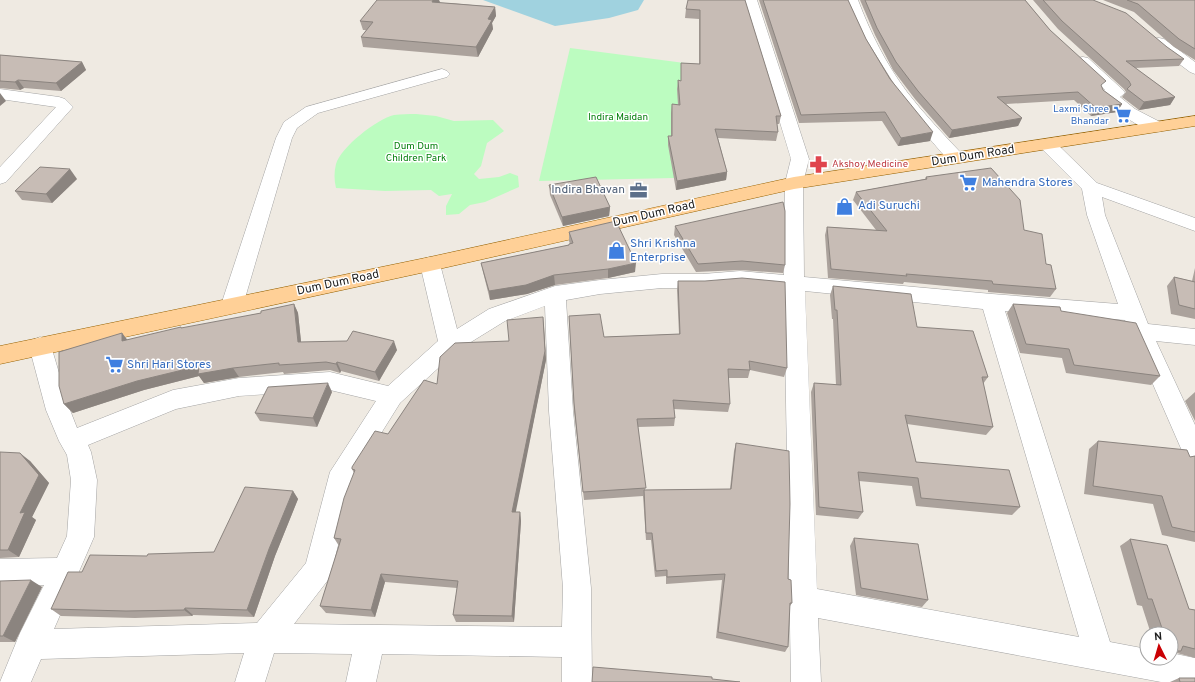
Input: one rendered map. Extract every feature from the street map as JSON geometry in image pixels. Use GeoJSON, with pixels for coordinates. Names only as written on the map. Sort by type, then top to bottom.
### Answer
{"type":"FeatureCollection","features":[{"type":"Feature","properties":{"kind":"main road","name":"Dum Dum Road"},"geometry":{"type":"LineString","coordinates":[[0,355],[430,264],[794,183],[1195,121]]}},
{"type":"Feature","properties":{"kind":"street"},"geometry":{"type":"LineString","coordinates":[[750,0],[800,159],[794,183],[794,283],[806,682]]}},
{"type":"Feature","properties":{"kind":"street"},"geometry":{"type":"LineString","coordinates":[[851,0],[868,40],[886,72],[901,94],[956,158]]}},
{"type":"Feature","properties":{"kind":"street"},"geometry":{"type":"LineString","coordinates":[[1151,36],[1195,69]]}},
{"type":"Feature","properties":{"kind":"street"},"geometry":{"type":"LineString","coordinates":[[1070,50],[1117,93],[1106,94],[1129,112],[1156,127]]}},
{"type":"Feature","properties":{"kind":"street"},"geometry":{"type":"LineString","coordinates":[[232,305],[284,138],[290,125],[312,110],[442,74]]}},
{"type":"Feature","properties":{"kind":"street"},"geometry":{"type":"LineString","coordinates":[[0,94],[59,102],[65,107],[0,178]]}},
{"type":"Feature","properties":{"kind":"street"},"geometry":{"type":"LineString","coordinates":[[1046,144],[1091,187],[1195,224]]}},
{"type":"Feature","properties":{"kind":"street"},"geometry":{"type":"LineString","coordinates":[[1091,187],[1096,215],[1136,322],[1195,452]]}},
{"type":"Feature","properties":{"kind":"street"},"geometry":{"type":"LineString","coordinates":[[430,264],[450,344]]}},
{"type":"Feature","properties":{"kind":"street"},"geometry":{"type":"LineString","coordinates":[[250,682],[264,638],[318,570],[343,472],[392,396],[450,344],[497,315],[555,294],[600,287],[662,281],[703,281],[740,278],[992,302],[1136,322],[1195,337]]}},
{"type":"Feature","properties":{"kind":"street"},"geometry":{"type":"LineString","coordinates":[[555,294],[561,411],[576,588],[577,682]]}},
{"type":"Feature","properties":{"kind":"street"},"geometry":{"type":"LineString","coordinates":[[992,302],[1099,656]]}},
{"type":"Feature","properties":{"kind":"street"},"geometry":{"type":"LineString","coordinates":[[15,682],[63,571],[80,537],[84,480],[79,452],[71,441],[58,410],[40,346]]}},
{"type":"Feature","properties":{"kind":"street"},"geometry":{"type":"LineString","coordinates":[[71,441],[173,400],[239,387],[330,381],[392,396]]}},
{"type":"Feature","properties":{"kind":"street"},"geometry":{"type":"LineString","coordinates":[[0,573],[63,571]]}},
{"type":"Feature","properties":{"kind":"street"},"geometry":{"type":"LineString","coordinates":[[803,601],[1195,674]]}},
{"type":"Feature","properties":{"kind":"street"},"geometry":{"type":"LineString","coordinates":[[31,644],[264,638],[577,642]]}},
{"type":"Feature","properties":{"kind":"street"},"geometry":{"type":"LineString","coordinates":[[361,682],[370,640]]}},
{"type":"Feature","properties":{"kind":"green space","name":"Indira Maidan"},"geometry":{"type":"Polygon","coordinates":[[[570,48],[692,64],[674,178],[539,181],[570,48]]]}},
{"type":"Feature","properties":{"kind":"green space","name":"Dum Dum Children Park"},"geometry":{"type":"Polygon","coordinates":[[[416,114],[436,116],[454,121],[493,120],[504,131],[487,143],[481,166],[474,174],[479,179],[499,177],[510,173],[518,176],[519,187],[485,202],[470,205],[459,214],[446,215],[446,206],[452,194],[439,196],[431,190],[385,191],[336,188],[334,176],[336,164],[339,157],[352,142],[369,128],[387,118],[394,115],[416,114]]]}},
{"type":"Feature","properties":{"kind":"water"},"geometry":{"type":"Polygon","coordinates":[[[483,0],[644,0],[638,10],[609,18],[555,26],[483,0]]]}},
{"type":"Feature","properties":{"kind":"building"},"geometry":{"type":"Polygon","coordinates":[[[377,0],[433,0],[432,2],[495,7],[488,19],[492,20],[476,47],[361,37],[373,22],[360,21],[377,0]]]}},
{"type":"Feature","properties":{"kind":"building"},"geometry":{"type":"Polygon","coordinates":[[[688,0],[745,0],[781,116],[776,116],[778,132],[715,129],[727,172],[677,181],[668,136],[672,136],[672,104],[680,105],[678,80],[681,81],[681,63],[700,64],[700,10],[686,9],[688,0]]]}},
{"type":"Feature","properties":{"kind":"building"},"geometry":{"type":"Polygon","coordinates":[[[763,0],[848,0],[866,39],[890,79],[933,132],[901,138],[885,112],[801,115],[763,0]]]}},
{"type":"Feature","properties":{"kind":"building"},"geometry":{"type":"Polygon","coordinates":[[[865,0],[1025,0],[1050,30],[1106,81],[1101,85],[1103,90],[1122,104],[1096,108],[1078,92],[997,97],[1022,118],[952,130],[918,91],[896,62],[877,28],[865,0]]]}},
{"type":"Feature","properties":{"kind":"building"},"geometry":{"type":"Polygon","coordinates":[[[1043,0],[1093,0],[1126,13],[1184,59],[1126,61],[1175,97],[1144,102],[1127,89],[1131,85],[1129,81],[1062,21],[1043,0]]]}},
{"type":"Feature","properties":{"kind":"building"},"geometry":{"type":"Polygon","coordinates":[[[1127,0],[1195,0],[1195,49],[1179,39],[1138,4],[1127,0]]]}},
{"type":"Feature","properties":{"kind":"building"},"geometry":{"type":"Polygon","coordinates":[[[0,55],[82,62],[56,83],[18,80],[15,82],[0,81],[0,55]]]}},
{"type":"Feature","properties":{"kind":"building"},"geometry":{"type":"Polygon","coordinates":[[[40,167],[70,169],[46,194],[15,191],[40,167]]]}},
{"type":"Feature","properties":{"kind":"building"},"geometry":{"type":"Polygon","coordinates":[[[991,168],[1020,200],[1024,230],[1042,234],[1046,264],[1051,265],[1056,289],[993,284],[992,281],[906,274],[907,276],[831,269],[827,227],[887,231],[856,192],[927,179],[926,177],[991,168]]]}},
{"type":"Feature","properties":{"kind":"building"},"geometry":{"type":"Polygon","coordinates":[[[596,177],[610,207],[562,217],[549,185],[596,177]]]}},
{"type":"Feature","properties":{"kind":"building"},"geometry":{"type":"Polygon","coordinates":[[[783,202],[785,211],[785,265],[742,261],[698,264],[675,226],[783,202]]]}},
{"type":"Feature","properties":{"kind":"building"},"geometry":{"type":"Polygon","coordinates":[[[616,221],[636,263],[608,269],[554,275],[526,285],[489,291],[481,263],[569,245],[573,243],[569,232],[616,221]]]}},
{"type":"Feature","properties":{"kind":"building"},"geometry":{"type":"Polygon","coordinates":[[[1174,277],[1195,282],[1195,309],[1179,305],[1174,277]]]}},
{"type":"Feature","properties":{"kind":"building"},"geometry":{"type":"Polygon","coordinates":[[[742,278],[785,282],[787,368],[749,361],[750,370],[728,369],[730,404],[673,400],[675,418],[637,419],[646,488],[583,492],[574,403],[569,316],[600,314],[604,337],[680,334],[678,281],[705,281],[742,278]]]}},
{"type":"Feature","properties":{"kind":"building"},"geometry":{"type":"Polygon","coordinates":[[[833,286],[911,294],[917,327],[973,331],[988,377],[982,377],[993,427],[905,415],[916,462],[1009,470],[1020,507],[921,498],[918,478],[858,472],[863,512],[819,507],[814,383],[841,385],[837,310],[835,310],[833,286]]]}},
{"type":"Feature","properties":{"kind":"building"},"geometry":{"type":"Polygon","coordinates":[[[294,304],[298,342],[347,341],[353,331],[394,341],[375,372],[337,362],[336,364],[326,362],[279,365],[279,363],[233,368],[198,374],[199,366],[137,381],[64,404],[59,386],[59,352],[122,333],[122,341],[181,327],[261,313],[261,311],[294,304]]]}},
{"type":"Feature","properties":{"kind":"building"},"geometry":{"type":"Polygon","coordinates":[[[1013,304],[1060,307],[1061,311],[1136,323],[1160,376],[1074,365],[1069,349],[1026,344],[1013,304]]]}},
{"type":"Feature","properties":{"kind":"building"},"geometry":{"type":"Polygon","coordinates":[[[543,317],[545,351],[512,512],[520,512],[512,616],[453,615],[458,581],[381,574],[371,610],[320,606],[341,539],[334,538],[344,498],[355,470],[352,469],[352,467],[375,431],[388,434],[424,380],[437,384],[440,357],[455,343],[509,341],[507,320],[543,317]]]}},
{"type":"Feature","properties":{"kind":"building"},"geometry":{"type":"Polygon","coordinates":[[[328,383],[313,418],[255,413],[268,387],[328,383]]]}},
{"type":"Feature","properties":{"kind":"building"},"geometry":{"type":"Polygon","coordinates":[[[1098,441],[1187,450],[1190,457],[1195,456],[1195,532],[1172,527],[1162,496],[1093,486],[1098,441]]]}},
{"type":"Feature","properties":{"kind":"building"},"geometry":{"type":"Polygon","coordinates":[[[736,443],[789,451],[790,504],[788,579],[791,580],[792,603],[790,603],[788,647],[718,632],[725,574],[667,577],[667,570],[656,571],[652,533],[646,533],[644,490],[731,489],[736,443]]]}},
{"type":"Feature","properties":{"kind":"building"},"geometry":{"type":"Polygon","coordinates":[[[0,452],[20,453],[39,475],[20,513],[25,512],[8,550],[0,550],[0,452]]]}},
{"type":"Feature","properties":{"kind":"building"},"geometry":{"type":"Polygon","coordinates":[[[245,487],[293,491],[269,549],[247,610],[185,608],[184,610],[126,611],[51,609],[68,572],[82,572],[90,555],[147,556],[148,554],[214,552],[245,487]]]}},
{"type":"Feature","properties":{"kind":"building"},"geometry":{"type":"Polygon","coordinates":[[[854,538],[918,544],[928,600],[861,588],[854,538]]]}},
{"type":"Feature","properties":{"kind":"building"},"geometry":{"type":"Polygon","coordinates":[[[1130,539],[1167,545],[1189,609],[1195,610],[1195,649],[1183,646],[1181,651],[1179,651],[1179,626],[1161,626],[1152,599],[1148,599],[1130,539]]]}},
{"type":"Feature","properties":{"kind":"building"},"geometry":{"type":"Polygon","coordinates":[[[31,580],[3,636],[0,636],[0,581],[31,580]]]}},
{"type":"Feature","properties":{"kind":"building"},"geometry":{"type":"Polygon","coordinates":[[[593,667],[712,677],[712,679],[740,682],[592,682],[593,667]]]}},
{"type":"Feature","properties":{"kind":"building"},"geometry":{"type":"Polygon","coordinates":[[[1179,678],[1195,678],[1195,682],[1180,682],[1179,678]]]}},
{"type":"Feature","properties":{"kind":"place","name":"Laxmi Shree Bhandar"},"geometry":{"type":"Point","coordinates":[1122,115]}},
{"type":"Feature","properties":{"kind":"place","name":"Akshoy Medicine"},"geometry":{"type":"Point","coordinates":[819,164]}},
{"type":"Feature","properties":{"kind":"place","name":"Mahendra Stores"},"geometry":{"type":"Point","coordinates":[969,183]}},
{"type":"Feature","properties":{"kind":"place","name":"Indira Bhavan"},"geometry":{"type":"Point","coordinates":[638,190]}},
{"type":"Feature","properties":{"kind":"place","name":"Adi Suruchi"},"geometry":{"type":"Point","coordinates":[845,206]}},
{"type":"Feature","properties":{"kind":"place","name":"Shri Krishna Enterprise"},"geometry":{"type":"Point","coordinates":[617,251]}},
{"type":"Feature","properties":{"kind":"place","name":"Shri Hari Stores"},"geometry":{"type":"Point","coordinates":[114,365]}}]}
